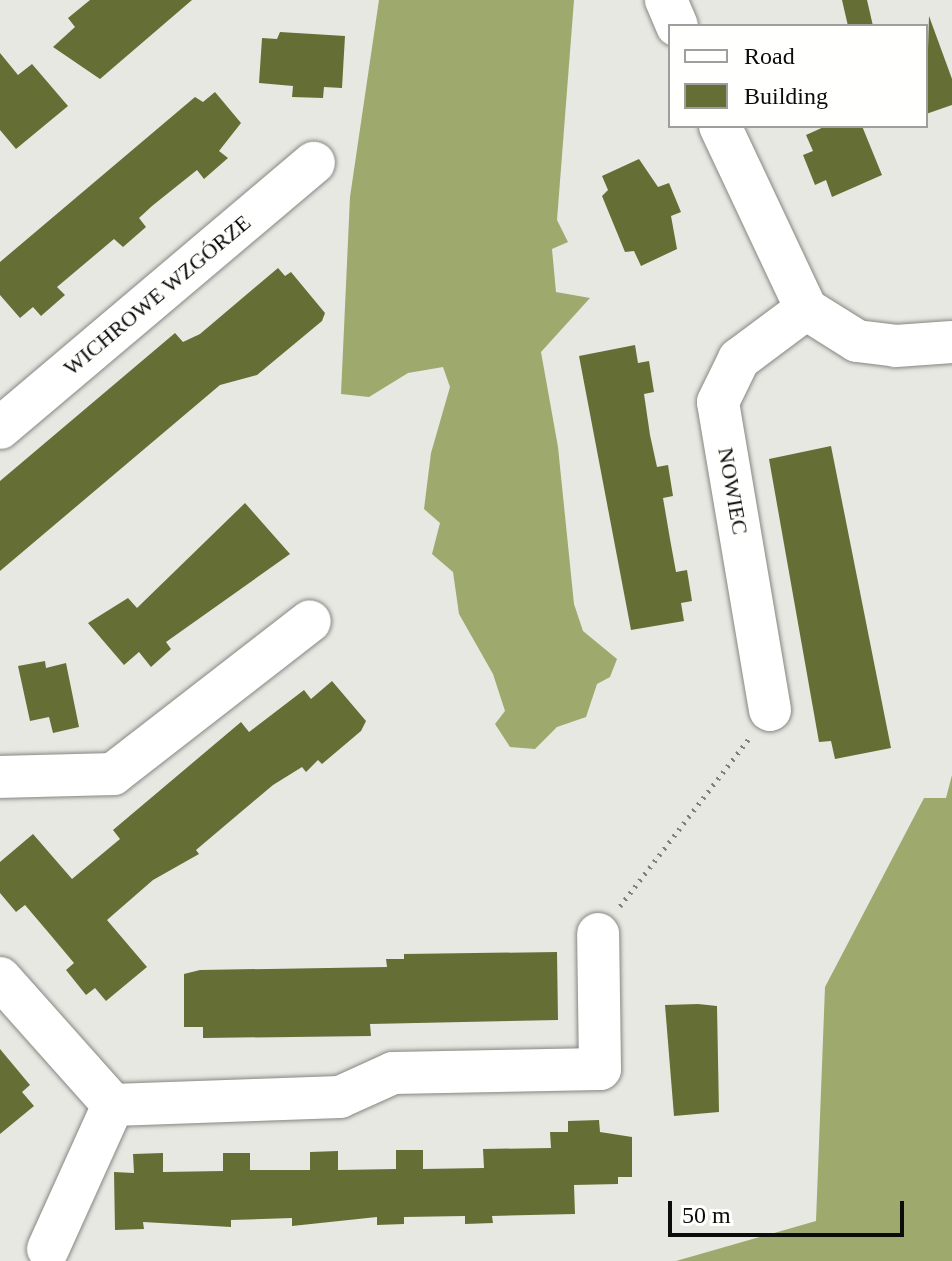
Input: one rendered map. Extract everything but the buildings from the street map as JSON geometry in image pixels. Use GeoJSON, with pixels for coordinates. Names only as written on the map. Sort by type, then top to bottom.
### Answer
{"type":"FeatureCollection","features":[{"type":"Feature","properties":{"kind":"street"},"geometry":{"type":"LineString","coordinates":[[666,0],[676,24]]}},
{"type":"Feature","properties":{"kind":"street"},"geometry":{"type":"LineString","coordinates":[[721,128],[806,309],[857,341],[896,346],[952,342]]}},
{"type":"Feature","properties":{"kind":"street","name":"WICHROWE WZGÓRZE"},"geometry":{"type":"LineString","coordinates":[[0,428],[314,163]]}},
{"type":"Feature","properties":{"kind":"street","name":"NOWIEC"},"geometry":{"type":"LineString","coordinates":[[761,722],[718,402],[739,359],[806,309]]}},
{"type":"Feature","properties":{"kind":"street"},"geometry":{"type":"LineString","coordinates":[[0,777],[113,774],[310,621]]}},
{"type":"Feature","properties":{"kind":"street"},"geometry":{"type":"LineString","coordinates":[[113,1105],[340,1097],[393,1073],[600,1069],[606,924]]}},
{"type":"Feature","properties":{"kind":"street"},"geometry":{"type":"LineString","coordinates":[[0,978],[113,1105]]}},
{"type":"Feature","properties":{"kind":"street"},"geometry":{"type":"LineString","coordinates":[[48,1249],[113,1105]]}},
{"type":"Feature","properties":{"kind":"path"},"geometry":{"type":"LineString","coordinates":[[606,924],[761,722]]}},
{"type":"Feature","properties":{"kind":"green space"},"geometry":{"type":"Polygon","coordinates":[[[379,0],[574,0],[557,220],[568,242],[552,249],[556,292],[590,298],[541,352],[558,447],[574,604],[583,631],[617,659],[610,677],[597,684],[586,717],[557,727],[535,749],[510,747],[495,724],[505,711],[493,674],[459,614],[453,572],[432,554],[440,523],[424,509],[431,453],[450,387],[443,367],[408,373],[369,397],[341,394],[350,197],[379,0]]]}},
{"type":"Feature","properties":{"kind":"green space"},"geometry":{"type":"Polygon","coordinates":[[[952,775],[952,1261],[676,1261],[816,1221],[825,987],[924,798],[946,798],[952,775]]]}}]}
